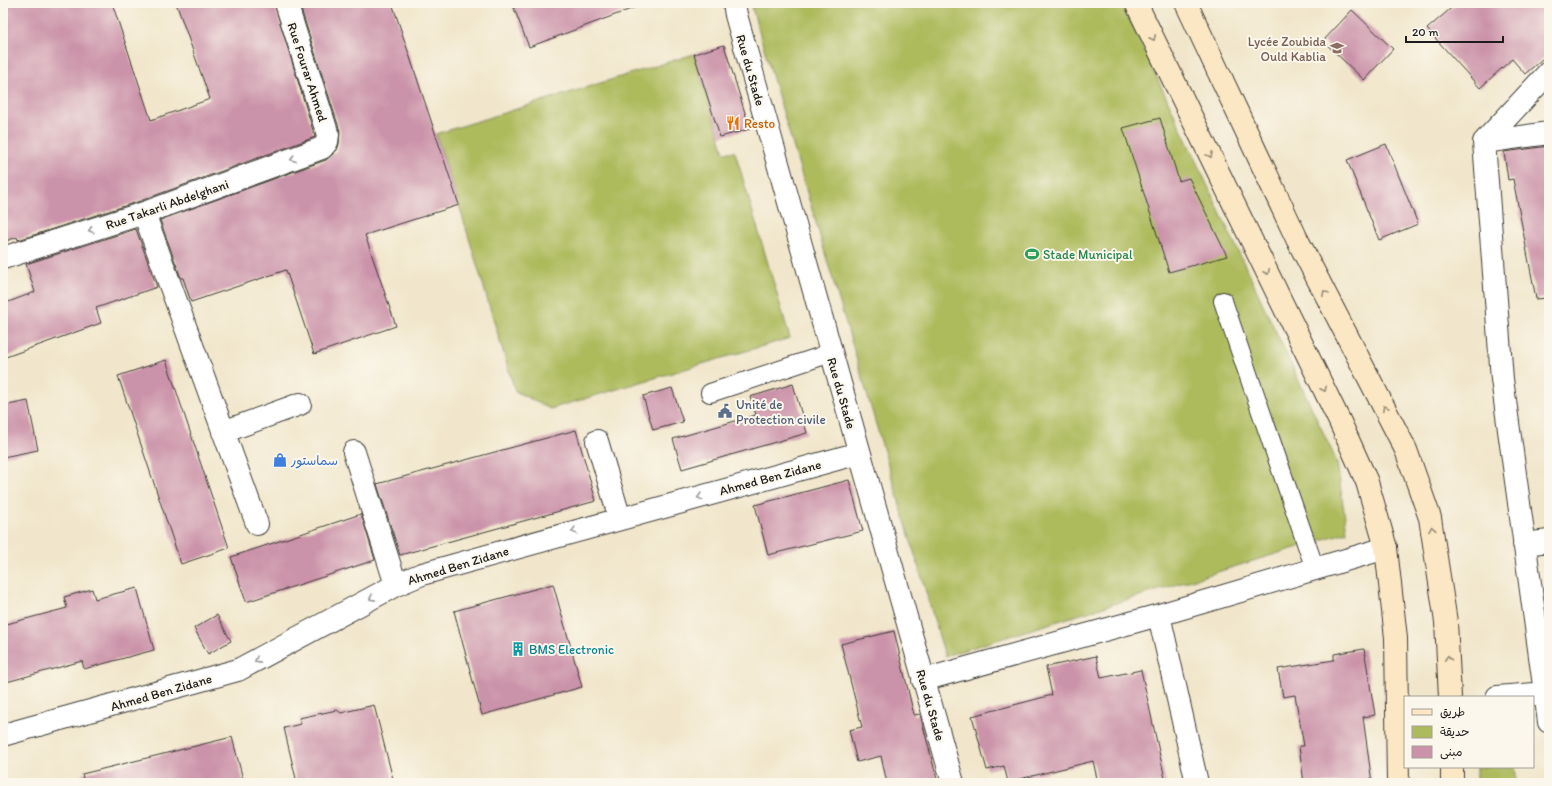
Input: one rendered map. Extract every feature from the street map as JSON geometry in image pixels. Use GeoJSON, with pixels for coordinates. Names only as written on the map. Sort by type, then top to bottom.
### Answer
{"type":"FeatureCollection","features":[{"type":"Feature","properties":{"kind":"main road"},"geometry":{"type":"LineString","coordinates":[[1136,3],[1340,422],[1367,482],[1386,548],[1396,638],[1398,783]]}},
{"type":"Feature","properties":{"kind":"main road"},"geometry":{"type":"LineString","coordinates":[[1186,3],[1297,239],[1406,450],[1430,518],[1446,622],[1450,696]]}},
{"type":"Feature","properties":{"kind":"main road"},"geometry":{"type":"LineString","coordinates":[[1452,768],[1452,783]]}},
{"type":"Feature","properties":{"kind":"street","name":"Rue Fourar Ahmed"},"geometry":{"type":"LineString","coordinates":[[286,3],[328,135],[327,142]]}},
{"type":"Feature","properties":{"kind":"street","name":"Rue du Stade"},"geometry":{"type":"LineString","coordinates":[[734,3],[859,453],[953,783]]}},
{"type":"Feature","properties":{"kind":"street"},"geometry":{"type":"LineString","coordinates":[[1549,72],[1484,142],[1502,379],[1549,722]]}},
{"type":"Feature","properties":{"kind":"street"},"geometry":{"type":"LineString","coordinates":[[1484,142],[1549,134]]}},
{"type":"Feature","properties":{"kind":"street","name":"Rue Takarli Abdelghani"},"geometry":{"type":"LineString","coordinates":[[3,258],[144,213],[322,148],[327,142]]}},
{"type":"Feature","properties":{"kind":"street"},"geometry":{"type":"LineString","coordinates":[[144,213],[257,524]]}},
{"type":"Feature","properties":{"kind":"street"},"geometry":{"type":"LineString","coordinates":[[224,432],[300,404]]}},
{"type":"Feature","properties":{"kind":"street"},"geometry":{"type":"LineString","coordinates":[[597,441],[620,519]]}},
{"type":"Feature","properties":{"kind":"street"},"geometry":{"type":"LineString","coordinates":[[354,452],[396,585]]}},
{"type":"Feature","properties":{"kind":"street","name":"Ahmed Ben Zidane"},"geometry":{"type":"LineString","coordinates":[[3,735],[238,670],[396,585],[422,574],[859,453]]}},
{"type":"Feature","properties":{"kind":"street"},"geometry":{"type":"LineString","coordinates":[[1524,544],[1549,541]]}},
{"type":"Feature","properties":{"kind":"street"},"geometry":{"type":"LineString","coordinates":[[923,680],[1159,615],[1386,548]]}},
{"type":"Feature","properties":{"kind":"street"},"geometry":{"type":"LineString","coordinates":[[1159,615],[1197,783]]}},
{"type":"Feature","properties":{"kind":"street"},"geometry":{"type":"LineString","coordinates":[[1509,696],[1545,693]]}},
{"type":"Feature","properties":{"kind":"lane"},"geometry":{"type":"LineString","coordinates":[[1223,300],[1315,569]]}},
{"type":"Feature","properties":{"kind":"lane"},"geometry":{"type":"LineString","coordinates":[[710,393],[831,352]]}},
{"type":"Feature","properties":{"kind":"green space","name":"Stade Municipal"},"geometry":{"type":"Polygon","coordinates":[[[771,3],[1122,3],[1337,462],[1347,532],[945,656],[752,8],[771,3]]]}},
{"type":"Feature","properties":{"kind":"green space"},"geometry":{"type":"Polygon","coordinates":[[[694,54],[724,152],[735,152],[790,338],[550,409],[515,391],[436,134],[694,54]]]}},
{"type":"Feature","properties":{"kind":"green space"},"geometry":{"type":"Polygon","coordinates":[[[1476,768],[1515,768],[1517,783],[1476,783],[1476,768]]]}},
{"type":"Feature","properties":{"kind":"building"},"geometry":{"type":"Polygon","coordinates":[[[3,3],[112,3],[151,120],[210,99],[176,3],[274,3],[315,137],[140,201],[18,240],[17,237],[3,242],[3,3]]]}},
{"type":"Feature","properties":{"kind":"building"},"geometry":{"type":"Polygon","coordinates":[[[299,3],[392,3],[459,205],[365,235],[396,326],[314,354],[286,270],[191,302],[160,220],[326,160],[337,150],[340,131],[299,3]]]}},
{"type":"Feature","properties":{"kind":"building"},"geometry":{"type":"Polygon","coordinates":[[[512,3],[638,3],[639,6],[529,47],[512,3]]]}},
{"type":"Feature","properties":{"kind":"building"},"geometry":{"type":"Polygon","coordinates":[[[1457,3],[1549,3],[1549,53],[1525,74],[1512,59],[1480,88],[1427,29],[1457,3]]]}},
{"type":"Feature","properties":{"kind":"building"},"geometry":{"type":"Polygon","coordinates":[[[1352,10],[1393,49],[1364,80],[1323,41],[1352,10]]]}},
{"type":"Feature","properties":{"kind":"building"},"geometry":{"type":"Polygon","coordinates":[[[724,45],[750,129],[720,137],[694,54],[724,45]]]}},
{"type":"Feature","properties":{"kind":"building"},"geometry":{"type":"Polygon","coordinates":[[[1160,118],[1179,181],[1189,178],[1227,256],[1169,272],[1123,128],[1160,118]]]}},
{"type":"Feature","properties":{"kind":"building"},"geometry":{"type":"Polygon","coordinates":[[[1386,144],[1418,224],[1379,240],[1347,160],[1386,144]]]}},
{"type":"Feature","properties":{"kind":"building"},"geometry":{"type":"Polygon","coordinates":[[[1549,146],[1549,298],[1536,299],[1513,179],[1508,180],[1504,152],[1549,146]]]}},
{"type":"Feature","properties":{"kind":"building"},"geometry":{"type":"Polygon","coordinates":[[[136,229],[157,287],[96,308],[101,323],[3,358],[3,304],[35,292],[26,264],[136,229]]]}},
{"type":"Feature","properties":{"kind":"building"},"geometry":{"type":"Polygon","coordinates":[[[166,360],[229,548],[181,564],[118,376],[166,360]]]}},
{"type":"Feature","properties":{"kind":"building"},"geometry":{"type":"Polygon","coordinates":[[[793,384],[807,433],[682,469],[673,439],[756,415],[750,397],[793,384]]]}},
{"type":"Feature","properties":{"kind":"building"},"geometry":{"type":"Polygon","coordinates":[[[672,388],[683,422],[653,430],[643,396],[672,388]]]}},
{"type":"Feature","properties":{"kind":"building"},"geometry":{"type":"Polygon","coordinates":[[[28,401],[38,450],[3,457],[3,406],[28,401]]]}},
{"type":"Feature","properties":{"kind":"building"},"geometry":{"type":"Polygon","coordinates":[[[576,430],[596,501],[400,555],[377,484],[576,430]]]}},
{"type":"Feature","properties":{"kind":"building"},"geometry":{"type":"Polygon","coordinates":[[[849,480],[863,531],[768,555],[755,505],[849,480]]]}},
{"type":"Feature","properties":{"kind":"building"},"geometry":{"type":"Polygon","coordinates":[[[361,514],[375,560],[246,602],[231,557],[361,514]]]}},
{"type":"Feature","properties":{"kind":"building","name":"BMS Electronic"},"geometry":{"type":"Polygon","coordinates":[[[553,584],[582,687],[482,715],[454,611],[553,584]]]}},
{"type":"Feature","properties":{"kind":"building"},"geometry":{"type":"Polygon","coordinates":[[[137,588],[154,650],[84,669],[82,661],[3,683],[3,625],[67,608],[64,597],[92,589],[95,599],[137,588]]]}},
{"type":"Feature","properties":{"kind":"building"},"geometry":{"type":"Polygon","coordinates":[[[217,615],[231,641],[208,654],[194,628],[217,615]]]}},
{"type":"Feature","properties":{"kind":"building"},"geometry":{"type":"Polygon","coordinates":[[[894,631],[914,715],[920,714],[938,783],[887,783],[881,756],[857,762],[849,730],[862,727],[841,644],[894,631]]]}},
{"type":"Feature","properties":{"kind":"building"},"geometry":{"type":"Polygon","coordinates":[[[1364,649],[1375,715],[1363,717],[1372,783],[1304,783],[1299,746],[1304,746],[1295,695],[1283,697],[1278,669],[1334,660],[1334,654],[1364,649]]]}},
{"type":"Feature","properties":{"kind":"building"},"geometry":{"type":"Polygon","coordinates":[[[1096,656],[1101,678],[1141,670],[1166,783],[1098,783],[1093,761],[1008,782],[1004,766],[987,770],[972,716],[1052,695],[1046,667],[1096,656]]]}},
{"type":"Feature","properties":{"kind":"building"},"geometry":{"type":"Polygon","coordinates":[[[374,705],[394,783],[297,783],[284,728],[301,724],[299,718],[337,710],[341,713],[374,705]]]}},
{"type":"Feature","properties":{"kind":"building"},"geometry":{"type":"Polygon","coordinates":[[[232,737],[244,783],[84,783],[82,774],[232,737]]]}},
{"type":"Feature","properties":{"kind":"place","name":"Lycée Zoubida Ould Kablia"},"geometry":{"type":"Point","coordinates":[1337,48]}},
{"type":"Feature","properties":{"kind":"place","name":"Resto"},"geometry":{"type":"Point","coordinates":[733,123]}},
{"type":"Feature","properties":{"kind":"place","name":"Stade Municipal"},"geometry":{"type":"Point","coordinates":[1032,254]}},
{"type":"Feature","properties":{"kind":"place","name":"Unité de Protection civile"},"geometry":{"type":"Point","coordinates":[725,411]}},
{"type":"Feature","properties":{"kind":"place","name":"سماستور"},"geometry":{"type":"Point","coordinates":[280,460]}},
{"type":"Feature","properties":{"kind":"place","name":"BMS Electronic"},"geometry":{"type":"Point","coordinates":[518,649]}}]}
